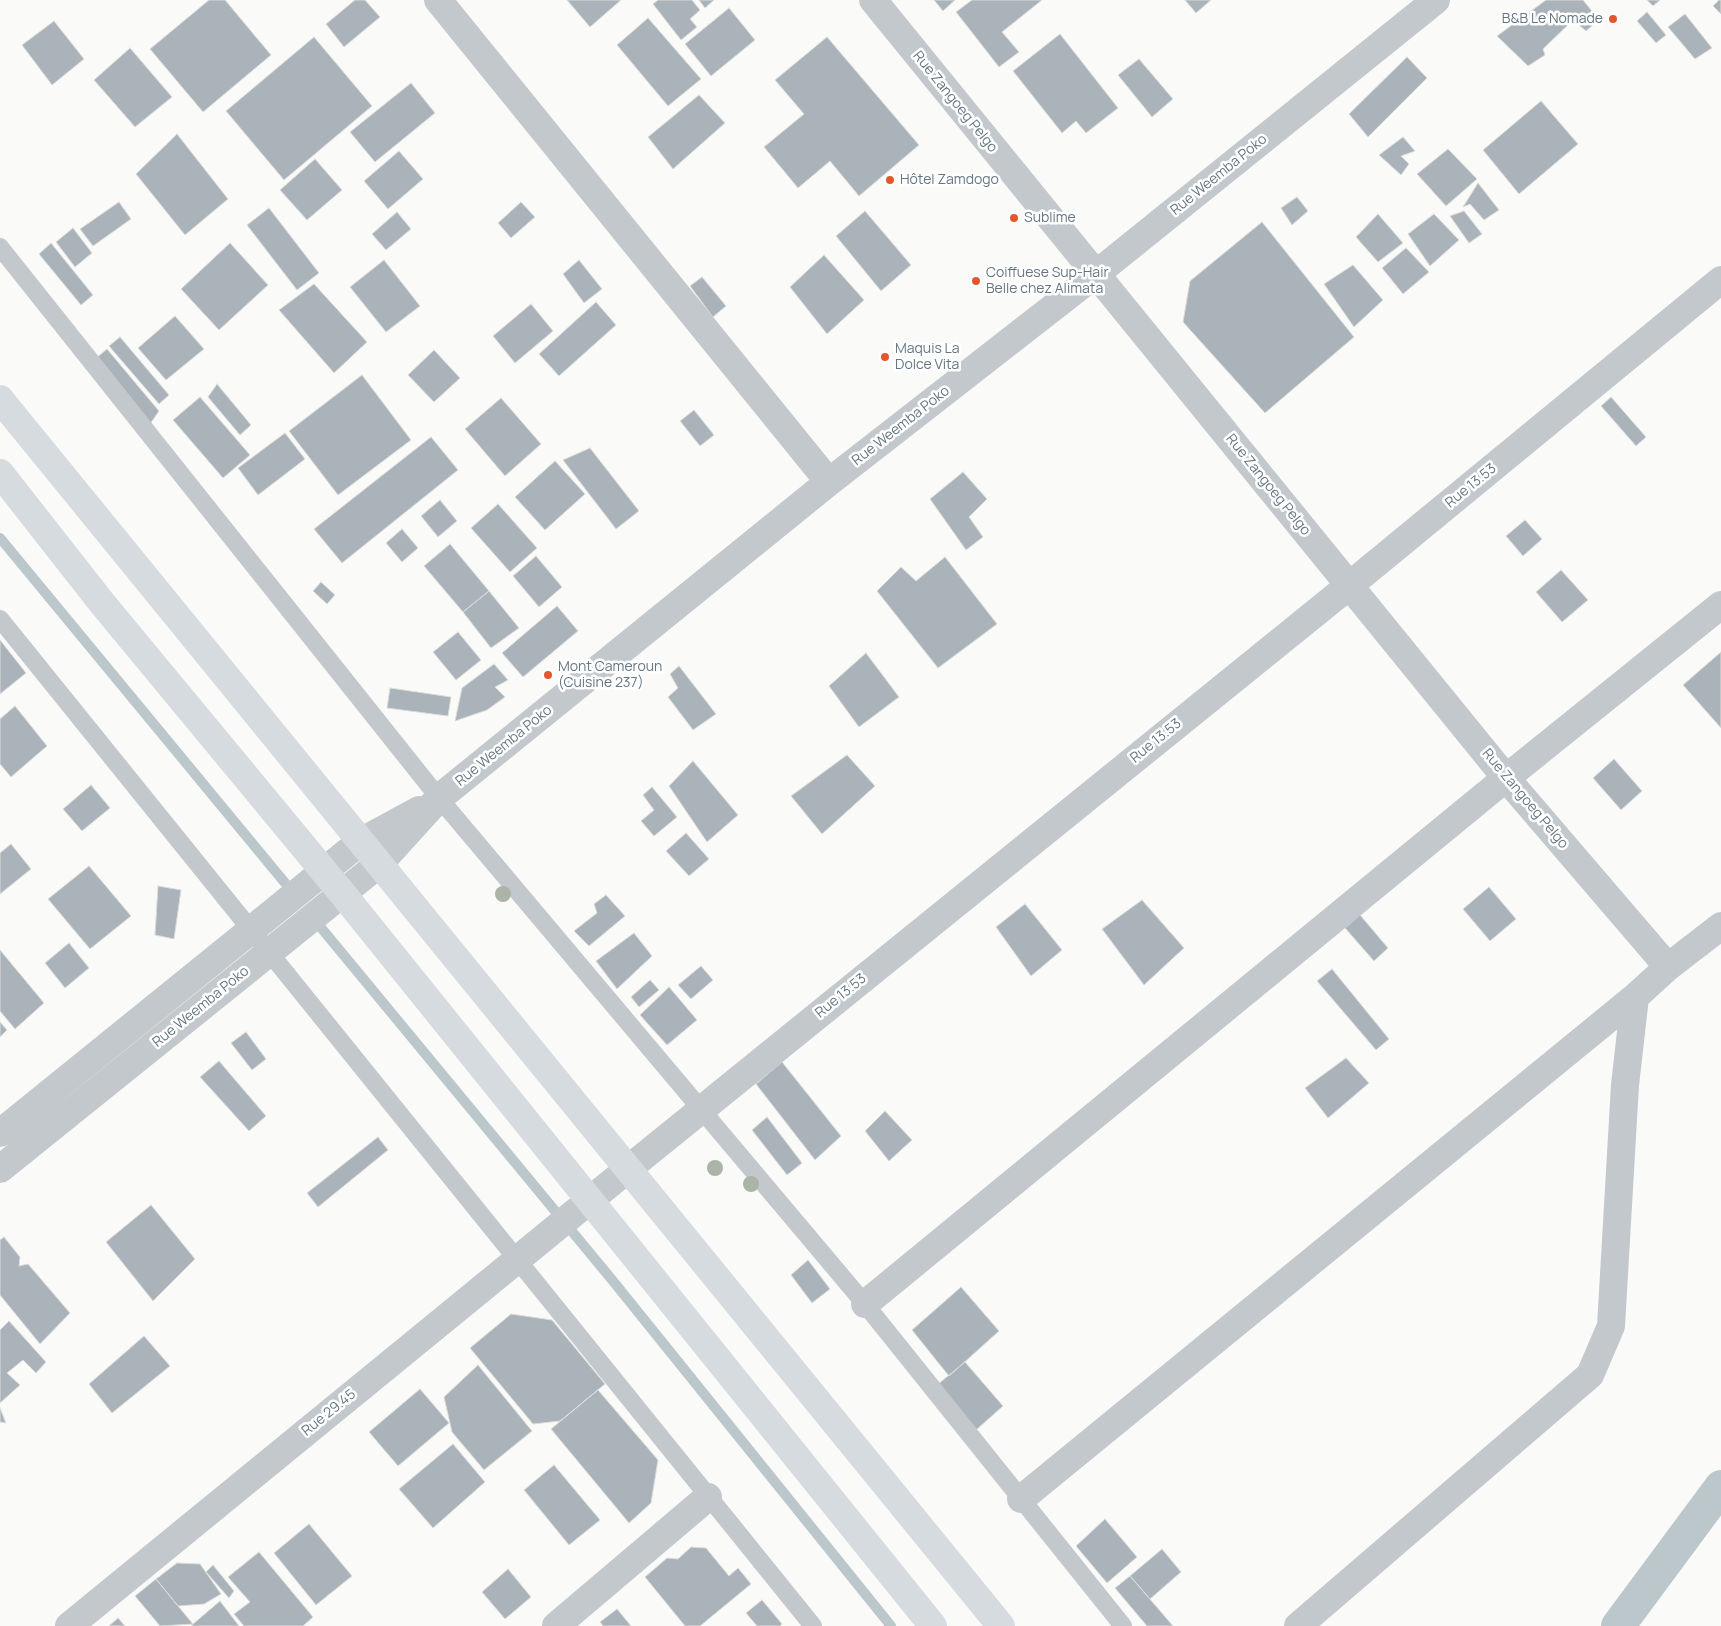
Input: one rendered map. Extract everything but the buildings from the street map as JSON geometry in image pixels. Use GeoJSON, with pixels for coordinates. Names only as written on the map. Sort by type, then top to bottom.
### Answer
{"type":"FeatureCollection","features":[{"type":"Feature","properties":{"kind":"main road"},"geometry":{"type":"LineString","coordinates":[[0,399],[1001,1626]]}},
{"type":"Feature","properties":{"kind":"main road"},"geometry":{"type":"LineString","coordinates":[[0,473],[102,603],[342,894],[933,1626]]}},
{"type":"Feature","properties":{"kind":"street"},"geometry":{"type":"LineString","coordinates":[[438,0],[829,482]]}},
{"type":"Feature","properties":{"kind":"street","name":"Rue Zangoeg Pelgo"},"geometry":{"type":"LineString","coordinates":[[873,0],[1506,778],[1668,967]]}},
{"type":"Feature","properties":{"kind":"street","name":"Rue Weemba Poko"},"geometry":{"type":"LineString","coordinates":[[0,1169],[379,864],[439,798],[829,482],[1096,274],[1436,0]]}},
{"type":"Feature","properties":{"kind":"street","name":"Rue 13.53"},"geometry":{"type":"LineString","coordinates":[[590,1200],[1350,586],[1721,280]]}},
{"type":"Feature","properties":{"kind":"street"},"geometry":{"type":"LineString","coordinates":[[865,1304],[1506,778],[1721,605]]}},
{"type":"Feature","properties":{"kind":"street","name":"Rue Weemba Poko"},"geometry":{"type":"LineString","coordinates":[[0,1133],[360,842],[439,798]]}},
{"type":"Feature","properties":{"kind":"street"},"geometry":{"type":"LineString","coordinates":[[1021,1499],[1634,997],[1668,967],[1721,926]]}},
{"type":"Feature","properties":{"kind":"street"},"geometry":{"type":"LineString","coordinates":[[1298,1626],[1590,1375],[1611,1326],[1625,1085],[1634,997]]}},
{"type":"Feature","properties":{"kind":"street","name":"Rue 29.45"},"geometry":{"type":"LineString","coordinates":[[69,1626],[590,1200]]}},
{"type":"Feature","properties":{"kind":"street"},"geometry":{"type":"LineString","coordinates":[[556,1626],[708,1497]]}},
{"type":"Feature","properties":{"kind":"lane"},"geometry":{"type":"LineString","coordinates":[[0,247],[439,798],[865,1304],[1122,1626]]}},
{"type":"Feature","properties":{"kind":"lane"},"geometry":{"type":"LineString","coordinates":[[0,619],[813,1626]]}},
{"type":"Feature","properties":{"kind":"waterway"},"geometry":{"type":"LineString","coordinates":[[0,538],[295,895]]}},
{"type":"Feature","properties":{"kind":"waterway"},"geometry":{"type":"LineString","coordinates":[[313,918],[613,1281],[891,1626]]}},
{"type":"Feature","properties":{"kind":"waterway"},"geometry":{"type":"LineString","coordinates":[[1618,1626],[1721,1487]]}},
{"type":"Feature","properties":{"kind":"place","name":"B&B Le Nomade"},"geometry":{"type":"Point","coordinates":[1613,19]}},
{"type":"Feature","properties":{"kind":"place","name":"Hôtel Zamdogo"},"geometry":{"type":"Point","coordinates":[890,180]}},
{"type":"Feature","properties":{"kind":"place","name":"Sublime"},"geometry":{"type":"Point","coordinates":[1014,218]}},
{"type":"Feature","properties":{"kind":"place","name":"Coiffuese Sup-Hair Belle chez Alimata"},"geometry":{"type":"Point","coordinates":[976,281]}},
{"type":"Feature","properties":{"kind":"place","name":"Maquis La Dolce Vita"},"geometry":{"type":"Point","coordinates":[885,357]}},
{"type":"Feature","properties":{"kind":"place","name":"Mont Cameroun (Cuisine 237)"},"geometry":{"type":"Point","coordinates":[548,675]}}]}
